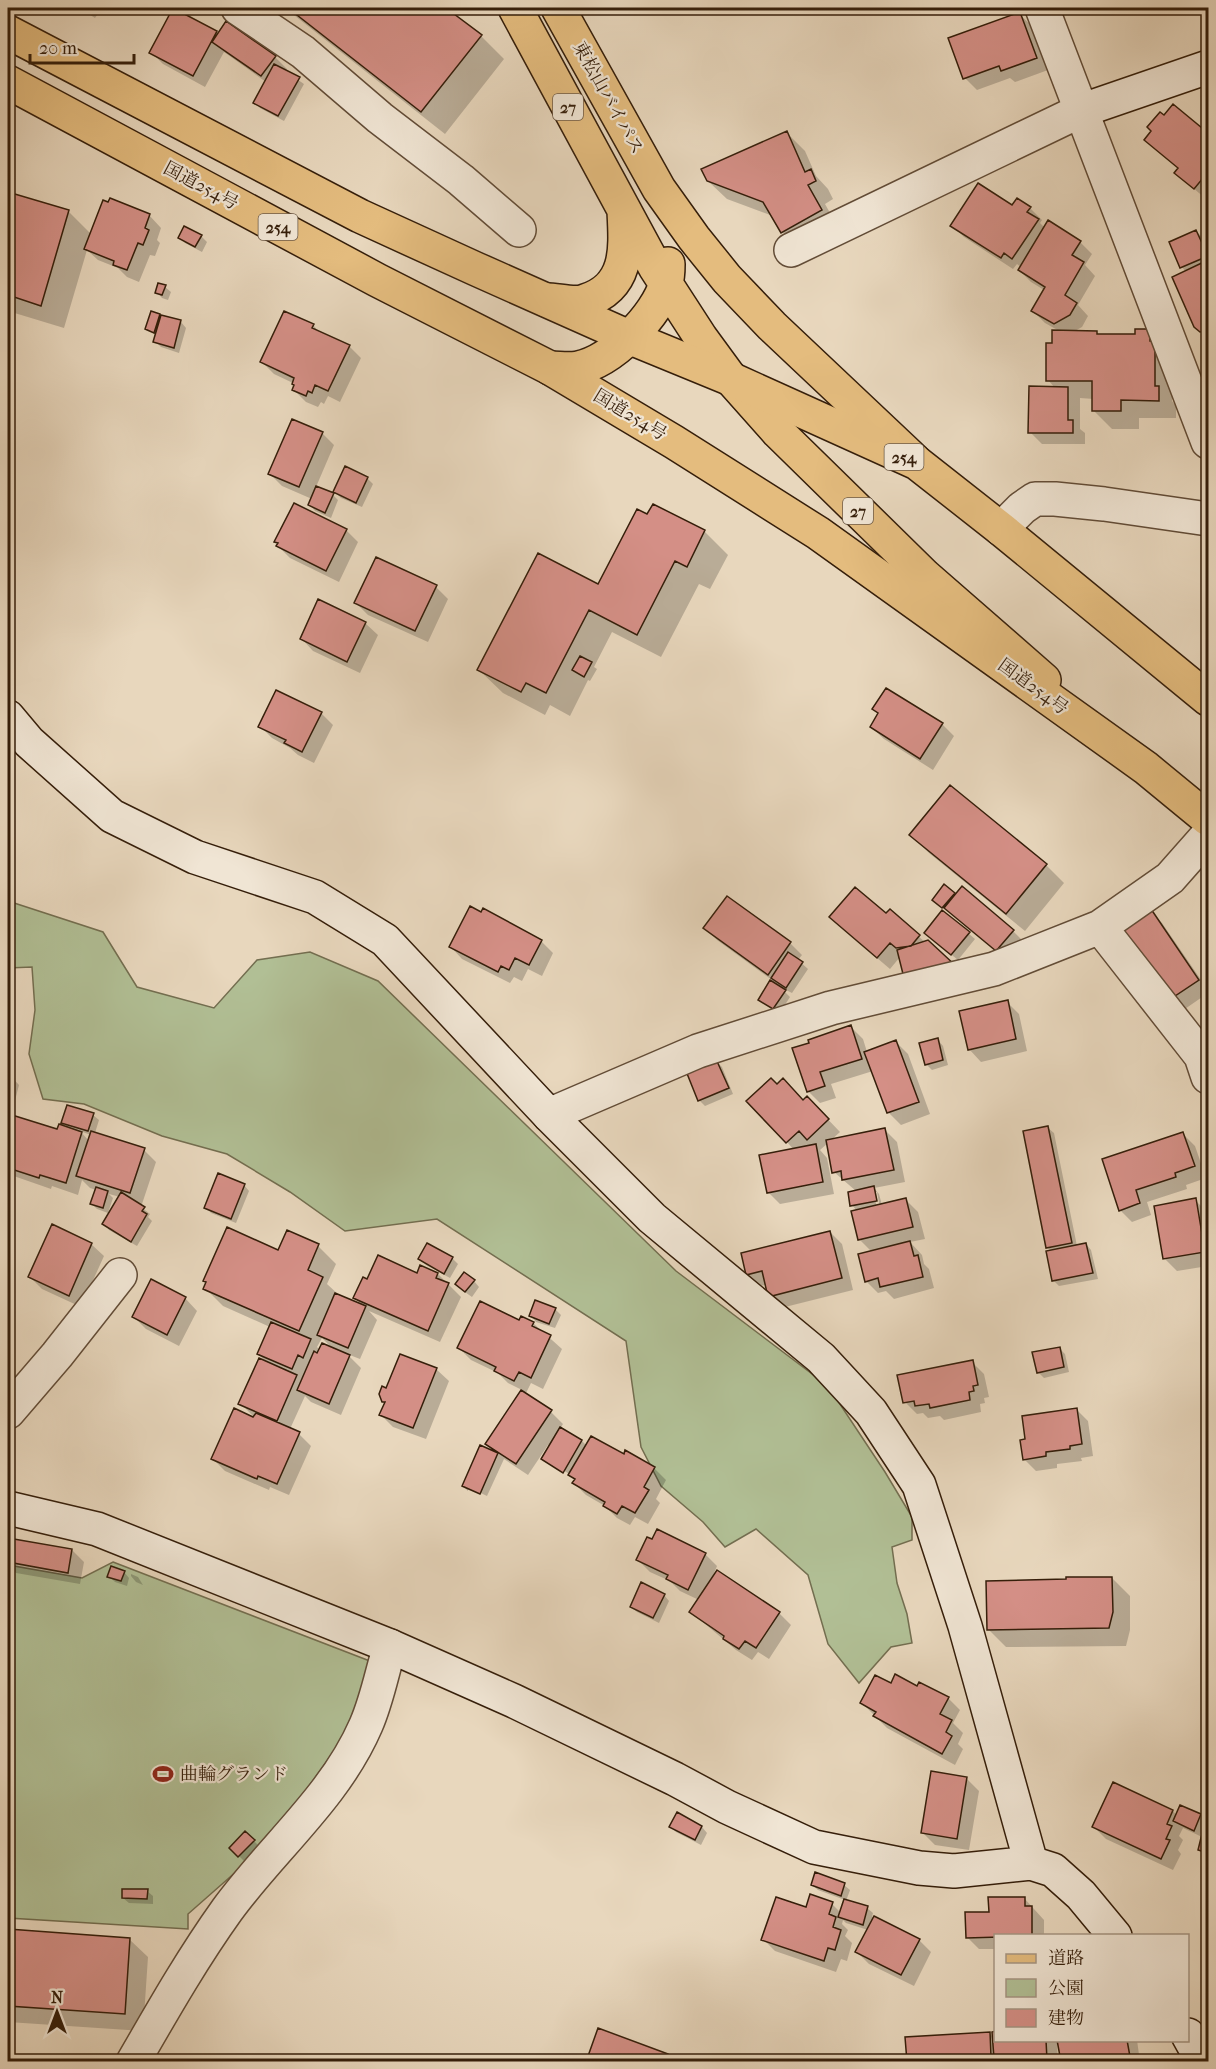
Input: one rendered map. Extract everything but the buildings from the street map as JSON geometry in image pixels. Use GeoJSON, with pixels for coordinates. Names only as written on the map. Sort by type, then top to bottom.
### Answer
{"type":"FeatureCollection","features":[{"type":"Feature","properties":{"kind":"main road","name":"27"},"geometry":{"type":"LineString","coordinates":[[515,8],[666,284],[700,338],[731,379],[778,432],[925,576],[1146,768]]}},
{"type":"Feature","properties":{"kind":"main road","name":"東松山バイパス"},"geometry":{"type":"LineString","coordinates":[[558,8],[658,189]]}},
{"type":"Feature","properties":{"kind":"main road","name":"254"},"geometry":{"type":"LineString","coordinates":[[8,32],[360,216],[917,463],[1209,699]]}},
{"type":"Feature","properties":{"kind":"main road","name":"国道254号"},"geometry":{"type":"LineString","coordinates":[[8,82],[366,274],[550,368],[674,442],[818,533],[1146,768],[1209,819]]}},
{"type":"Feature","properties":{"kind":"main road","name":"27"},"geometry":{"type":"LineString","coordinates":[[658,189],[727,279],[771,326],[917,463]]}},
{"type":"Feature","properties":{"kind":"main road"},"geometry":{"type":"LineString","coordinates":[[550,368],[577,369],[605,358],[631,338],[652,309],[666,284],[669,261],[669,230],[658,189]]}},
{"type":"Feature","properties":{"kind":"main road"},"geometry":{"type":"LineString","coordinates":[[548,300],[583,302],[607,290],[622,268],[626,245],[624,206]]}},
{"type":"Feature","properties":{"kind":"street"},"geometry":{"type":"LineString","coordinates":[[238,8],[303,52],[380,118],[461,180],[519,230]]}},
{"type":"Feature","properties":{"kind":"street"},"geometry":{"type":"LineString","coordinates":[[1042,8],[1209,442]]}},
{"type":"Feature","properties":{"kind":"street"},"geometry":{"type":"LineString","coordinates":[[791,250],[1080,111],[1209,67]]}},
{"type":"Feature","properties":{"kind":"street"},"geometry":{"type":"LineString","coordinates":[[1001,529],[1022,508],[1035,499],[1104,504],[1209,519]]}},
{"type":"Feature","properties":{"kind":"street"},"geometry":{"type":"LineString","coordinates":[[8,717],[29,742],[112,816],[195,857],[315,897],[385,940],[549,1114],[652,1218],[821,1358],[871,1412],[919,1485],[965,1626],[1031,1863]]}},
{"type":"Feature","properties":{"kind":"street"},"geometry":{"type":"LineString","coordinates":[[549,1114],[698,1051],[831,1008],[994,969],[1100,927],[1170,878],[1209,835]]}},
{"type":"Feature","properties":{"kind":"street"},"geometry":{"type":"LineString","coordinates":[[1100,927],[1200,1056],[1209,1077]]}},
{"type":"Feature","properties":{"kind":"street"},"geometry":{"type":"LineString","coordinates":[[8,1412],[57,1355],[120,1275]]}},
{"type":"Feature","properties":{"kind":"street"},"geometry":{"type":"LineString","coordinates":[[8,1508],[98,1529],[390,1646],[514,1701],[675,1779],[727,1808],[814,1847],[919,1868],[954,1871],[1031,1863],[1053,1870],[1081,1895],[1114,1934]]}},
{"type":"Feature","properties":{"kind":"street"},"geometry":{"type":"LineString","coordinates":[[133,2061],[192,1961],[228,1909],[258,1870],[310,1813],[342,1770],[366,1724],[390,1646]]}},
{"type":"Feature","properties":{"kind":"street"},"geometry":{"type":"LineString","coordinates":[[1189,2037],[1203,2061]]}},
{"type":"Feature","properties":{"kind":"green space"},"geometry":{"type":"Polygon","coordinates":[[[8,901],[103,932],[137,987],[214,1008],[257,960],[310,952],[378,981],[676,1271],[828,1386],[912,1517],[912,1540],[892,1547],[897,1583],[907,1614],[912,1643],[891,1647],[859,1683],[828,1644],[808,1575],[756,1529],[725,1547],[703,1522],[661,1486],[641,1447],[626,1341],[437,1219],[345,1231],[290,1192],[227,1154],[162,1136],[84,1104],[43,1099],[29,1054],[35,1010],[32,967],[8,968],[8,901]]]}},
{"type":"Feature","properties":{"kind":"green space","name":"曲輪グランド"},"geometry":{"type":"Polygon","coordinates":[[[113,1562],[375,1663],[345,1736],[291,1811],[238,1870],[188,1914],[188,1929],[8,1918],[8,1565],[82,1578],[113,1562]]]}},
{"type":"Feature","properties":{"kind":"place","name":"曲輪グランド"},"geometry":{"type":"Point","coordinates":[163,1774]}}]}
